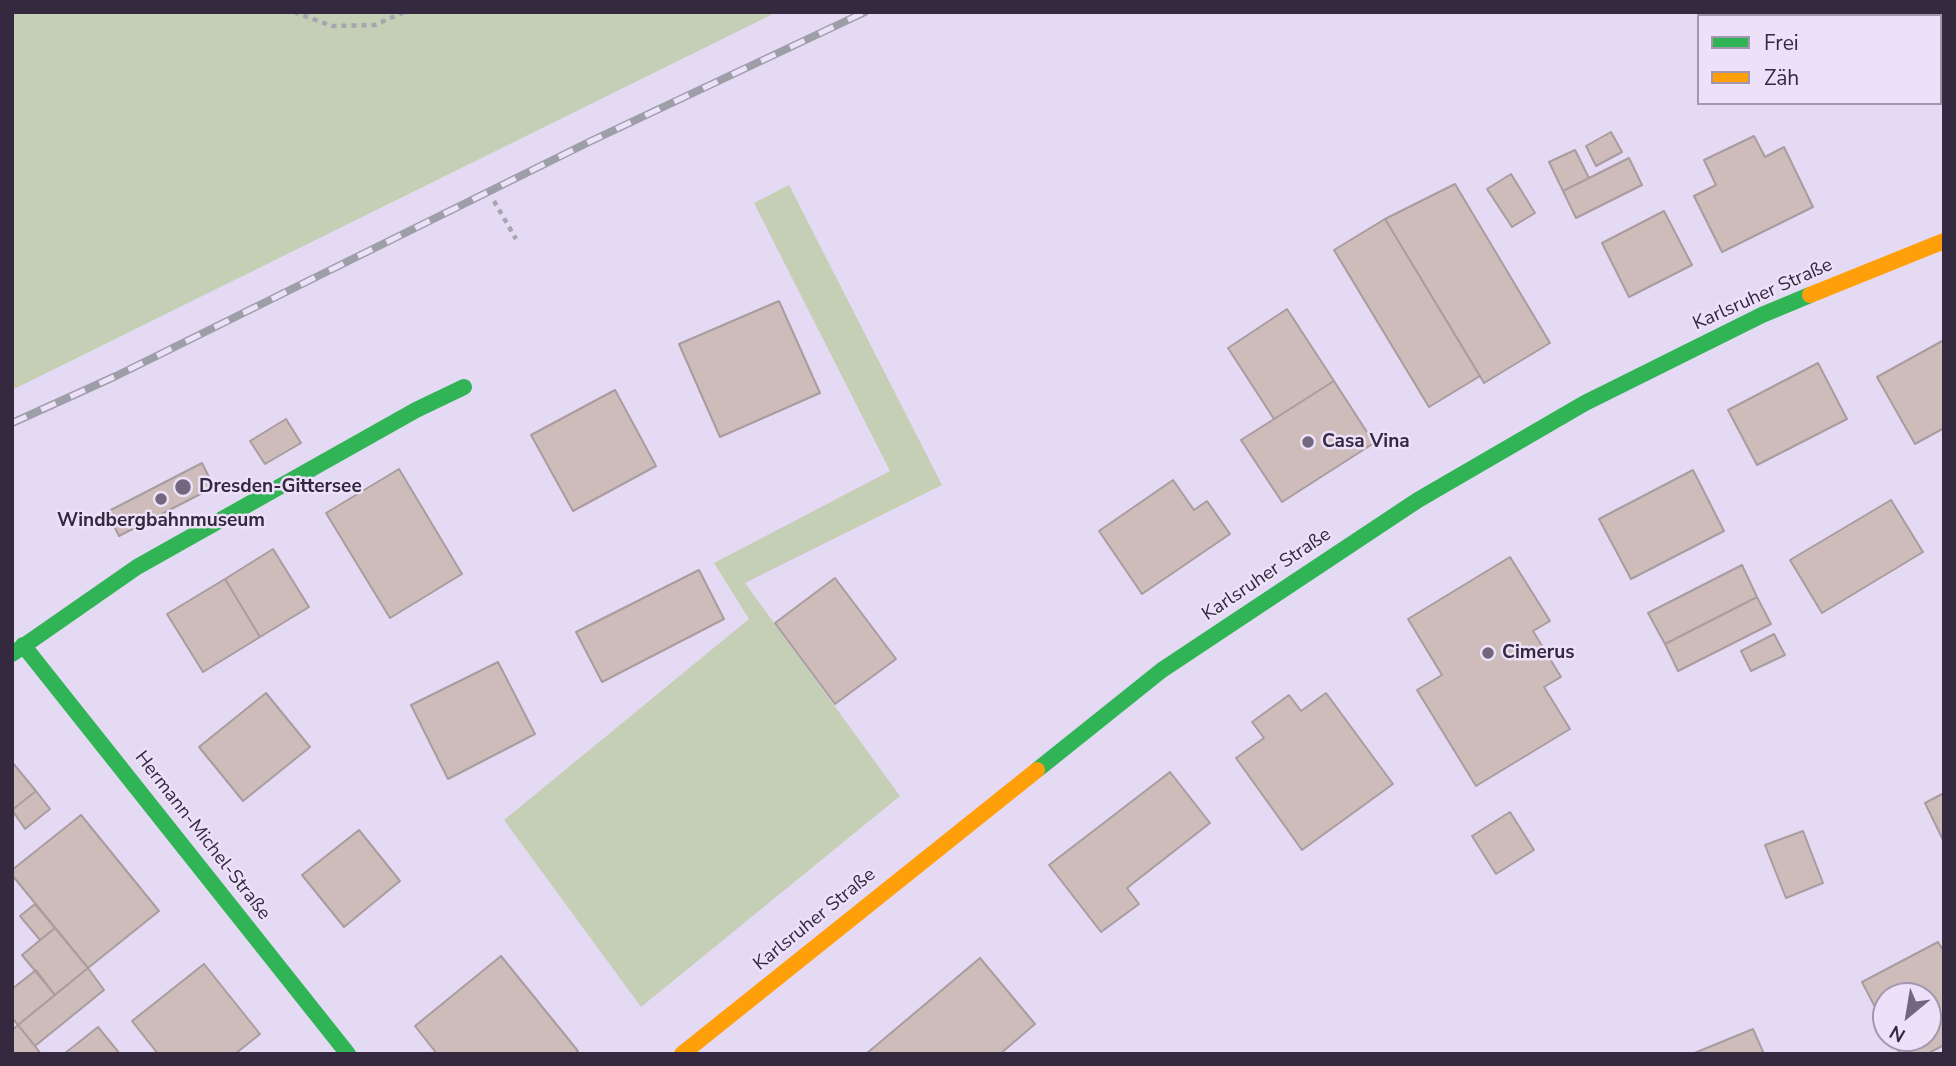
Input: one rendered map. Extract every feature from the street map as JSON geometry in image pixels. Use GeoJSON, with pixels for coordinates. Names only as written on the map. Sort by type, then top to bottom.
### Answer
{"type":"FeatureCollection","features":[{"type":"Feature","properties":{"kind":"main road","name":"Karlsruher Straße"},"geometry":{"type":"LineString","coordinates":[[682,1054],[1162,670],[1418,500],[1585,403],[1762,315],[1944,241]]}},
{"type":"Feature","properties":{"kind":"main road","name":"Hermann-Michel-Straße"},"geometry":{"type":"LineString","coordinates":[[348,1054],[18,650],[137,567],[416,410],[464,387]]}},
{"type":"Feature","properties":{"kind":"path"},"geometry":{"type":"LineString","coordinates":[[294,12],[332,26],[375,25],[404,12]]}},
{"type":"Feature","properties":{"kind":"path"},"geometry":{"type":"LineString","coordinates":[[494,201],[516,239]]}},
{"type":"Feature","properties":{"kind":"green space"},"geometry":{"type":"Polygon","coordinates":[[[12,12],[777,12],[12,390],[12,12]]]}},
{"type":"Feature","properties":{"kind":"green space"},"geometry":{"type":"Polygon","coordinates":[[[789,185],[942,485],[745,583],[900,796],[641,1007],[504,820],[749,619],[714,563],[890,471],[754,203],[789,185]]]}},
{"type":"Feature","properties":{"kind":"building"},"geometry":{"type":"Polygon","coordinates":[[[1874,12],[1944,12],[1944,82],[1942,14],[1874,12]]]}},
{"type":"Feature","properties":{"kind":"building"},"geometry":{"type":"Polygon","coordinates":[[[1611,132],[1622,152],[1596,166],[1586,146],[1611,132]]]}},
{"type":"Feature","properties":{"kind":"building"},"geometry":{"type":"Polygon","coordinates":[[[1754,136],[1765,157],[1784,147],[1813,207],[1722,252],[1694,196],[1716,185],[1704,160],[1754,136]]]}},
{"type":"Feature","properties":{"kind":"building"},"geometry":{"type":"Polygon","coordinates":[[[1575,150],[1589,178],[1563,191],[1549,162],[1575,150]]]}},
{"type":"Feature","properties":{"kind":"building"},"geometry":{"type":"Polygon","coordinates":[[[1629,158],[1642,185],[1576,218],[1563,191],[1629,158]]]}},
{"type":"Feature","properties":{"kind":"building"},"geometry":{"type":"Polygon","coordinates":[[[1511,174],[1535,213],[1512,227],[1487,189],[1511,174]]]}},
{"type":"Feature","properties":{"kind":"building"},"geometry":{"type":"Polygon","coordinates":[[[1455,184],[1550,343],[1484,383],[1385,219],[1455,184]]]}},
{"type":"Feature","properties":{"kind":"building"},"geometry":{"type":"Polygon","coordinates":[[[1664,211],[1692,265],[1629,297],[1602,243],[1664,211]]]}},
{"type":"Feature","properties":{"kind":"building"},"geometry":{"type":"Polygon","coordinates":[[[1385,219],[1480,376],[1429,407],[1334,250],[1385,219]]]}},
{"type":"Feature","properties":{"kind":"building"},"geometry":{"type":"Polygon","coordinates":[[[779,301],[820,393],[720,437],[679,344],[779,301]]]}},
{"type":"Feature","properties":{"kind":"building"},"geometry":{"type":"Polygon","coordinates":[[[1287,309],[1334,381],[1274,419],[1228,348],[1287,309]]]}},
{"type":"Feature","properties":{"kind":"building"},"geometry":{"type":"Polygon","coordinates":[[[1944,340],[1944,428],[1915,444],[1877,377],[1944,340]]]}},
{"type":"Feature","properties":{"kind":"building"},"geometry":{"type":"Polygon","coordinates":[[[1818,363],[1847,419],[1757,465],[1728,410],[1818,363]]]}},
{"type":"Feature","properties":{"kind":"building","name":"Casa Vina"},"geometry":{"type":"Polygon","coordinates":[[[1334,381],[1374,443],[1282,502],[1241,440],[1334,381]]]}},
{"type":"Feature","properties":{"kind":"building"},"geometry":{"type":"Polygon","coordinates":[[[615,390],[656,466],[573,511],[531,435],[615,390]]]}},
{"type":"Feature","properties":{"kind":"building"},"geometry":{"type":"Polygon","coordinates":[[[286,419],[301,443],[265,464],[250,441],[286,419]]]}},
{"type":"Feature","properties":{"kind":"building","name":"Windbergbahnmuseum"},"geometry":{"type":"Polygon","coordinates":[[[202,463],[214,487],[119,536],[107,512],[202,463]]]}},
{"type":"Feature","properties":{"kind":"building"},"geometry":{"type":"Polygon","coordinates":[[[399,469],[462,574],[390,618],[326,513],[399,469]]]}},
{"type":"Feature","properties":{"kind":"building"},"geometry":{"type":"Polygon","coordinates":[[[1693,470],[1724,531],[1631,579],[1599,519],[1693,470]]]}},
{"type":"Feature","properties":{"kind":"building"},"geometry":{"type":"Polygon","coordinates":[[[1173,480],[1194,510],[1207,501],[1230,534],[1142,594],[1099,531],[1173,480]]]}},
{"type":"Feature","properties":{"kind":"building"},"geometry":{"type":"Polygon","coordinates":[[[1891,500],[1923,552],[1822,613],[1790,560],[1891,500]]]}},
{"type":"Feature","properties":{"kind":"building"},"geometry":{"type":"Polygon","coordinates":[[[273,549],[309,607],[260,637],[225,579],[273,549]]]}},
{"type":"Feature","properties":{"kind":"building","name":"Cimerus"},"geometry":{"type":"Polygon","coordinates":[[[1510,557],[1550,621],[1533,631],[1561,677],[1544,687],[1570,729],[1476,786],[1417,690],[1442,675],[1408,619],[1510,557]]]}},
{"type":"Feature","properties":{"kind":"building"},"geometry":{"type":"Polygon","coordinates":[[[1742,565],[1757,597],[1665,644],[1648,613],[1742,565]]]}},
{"type":"Feature","properties":{"kind":"building"},"geometry":{"type":"Polygon","coordinates":[[[699,570],[724,619],[602,682],[576,632],[699,570]]]}},
{"type":"Feature","properties":{"kind":"building"},"geometry":{"type":"Polygon","coordinates":[[[835,578],[896,659],[835,704],[775,623],[835,578]]]}},
{"type":"Feature","properties":{"kind":"building"},"geometry":{"type":"Polygon","coordinates":[[[225,579],[260,637],[203,672],[167,614],[225,579]]]}},
{"type":"Feature","properties":{"kind":"building"},"geometry":{"type":"Polygon","coordinates":[[[1757,597],[1771,624],[1678,671],[1665,644],[1757,597]]]}},
{"type":"Feature","properties":{"kind":"building"},"geometry":{"type":"Polygon","coordinates":[[[1774,634],[1785,655],[1751,671],[1741,651],[1774,634]]]}},
{"type":"Feature","properties":{"kind":"building"},"geometry":{"type":"Polygon","coordinates":[[[498,662],[535,734],[448,779],[411,705],[498,662]]]}},
{"type":"Feature","properties":{"kind":"building"},"geometry":{"type":"Polygon","coordinates":[[[266,693],[310,747],[243,801],[199,747],[266,693]]]}},
{"type":"Feature","properties":{"kind":"building"},"geometry":{"type":"Polygon","coordinates":[[[1326,693],[1393,784],[1302,850],[1236,758],[1264,738],[1252,722],[1289,695],[1301,711],[1326,693]]]}},
{"type":"Feature","properties":{"kind":"building"},"geometry":{"type":"Polygon","coordinates":[[[12,762],[36,791],[12,810],[12,762]]]}},
{"type":"Feature","properties":{"kind":"building"},"geometry":{"type":"Polygon","coordinates":[[[1170,772],[1210,823],[1127,888],[1139,904],[1101,932],[1049,865],[1170,772]]]}},
{"type":"Feature","properties":{"kind":"building"},"geometry":{"type":"Polygon","coordinates":[[[36,791],[50,809],[25,829],[12,810],[36,791]]]}},
{"type":"Feature","properties":{"kind":"building"},"geometry":{"type":"Polygon","coordinates":[[[1944,793],[1944,842],[1925,803],[1944,793]]]}},
{"type":"Feature","properties":{"kind":"building"},"geometry":{"type":"Polygon","coordinates":[[[1510,812],[1534,850],[1496,874],[1472,836],[1510,812]]]}},
{"type":"Feature","properties":{"kind":"building"},"geometry":{"type":"Polygon","coordinates":[[[81,815],[159,911],[88,968],[12,875],[12,870],[81,815]]]}},
{"type":"Feature","properties":{"kind":"building"},"geometry":{"type":"Polygon","coordinates":[[[359,830],[400,881],[344,927],[302,875],[359,830]]]}},
{"type":"Feature","properties":{"kind":"building"},"geometry":{"type":"Polygon","coordinates":[[[1803,831],[1823,883],[1786,898],[1765,845],[1803,831]]]}},
{"type":"Feature","properties":{"kind":"building"},"geometry":{"type":"Polygon","coordinates":[[[35,904],[55,928],[40,940],[20,916],[35,904]]]}},
{"type":"Feature","properties":{"kind":"building"},"geometry":{"type":"Polygon","coordinates":[[[55,928],[88,968],[55,995],[22,955],[55,928]]]}},
{"type":"Feature","properties":{"kind":"building"},"geometry":{"type":"Polygon","coordinates":[[[1938,942],[1944,952],[1944,1045],[1942,1046],[1942,982],[1872,982],[1872,1001],[1862,982],[1938,942]]]}},
{"type":"Feature","properties":{"kind":"building"},"geometry":{"type":"Polygon","coordinates":[[[501,956],[578,1051],[574,1054],[437,1054],[415,1026],[501,956]]]}},
{"type":"Feature","properties":{"kind":"building"},"geometry":{"type":"Polygon","coordinates":[[[980,958],[1035,1024],[1000,1054],[866,1054],[980,958]]]}},
{"type":"Feature","properties":{"kind":"building"},"geometry":{"type":"Polygon","coordinates":[[[204,964],[260,1034],[235,1054],[158,1054],[132,1021],[204,964]]]}},
{"type":"Feature","properties":{"kind":"building"},"geometry":{"type":"Polygon","coordinates":[[[88,968],[104,990],[35,1046],[18,1025],[88,968]]]}},
{"type":"Feature","properties":{"kind":"building"},"geometry":{"type":"Polygon","coordinates":[[[36,970],[55,995],[18,1025],[12,1018],[12,989],[36,970]]]}},
{"type":"Feature","properties":{"kind":"building"},"geometry":{"type":"Polygon","coordinates":[[[18,1025],[41,1054],[12,1054],[12,1030],[18,1025]]]}},
{"type":"Feature","properties":{"kind":"building"},"geometry":{"type":"Polygon","coordinates":[[[98,1027],[120,1054],[64,1054],[98,1027]]]}},
{"type":"Feature","properties":{"kind":"building"},"geometry":{"type":"Polygon","coordinates":[[[1753,1029],[1764,1054],[1692,1054],[1753,1029]]]}},
{"type":"Feature","properties":{"kind":"building"},"geometry":{"type":"Polygon","coordinates":[[[1899,1052],[1931,1052],[1927,1054],[1899,1052]]]}},
{"type":"Feature","properties":{"kind":"railway"},"geometry":{"type":"LineString","coordinates":[[12,423],[116,376],[591,141],[865,12]]}},
{"type":"Feature","properties":{"kind":"traffic: fast"},"geometry":{"type":"LineString","coordinates":[[1037,770],[1162,670],[1418,500],[1585,403],[1762,315],[1810,295]]}},
{"type":"Feature","properties":{"kind":"traffic: fast"},"geometry":{"type":"LineString","coordinates":[[12,654],[137,567],[416,410],[464,387]]}},
{"type":"Feature","properties":{"kind":"traffic: fast"},"geometry":{"type":"LineString","coordinates":[[23,645],[348,1054]]}},
{"type":"Feature","properties":{"kind":"traffic: slow"},"geometry":{"type":"LineString","coordinates":[[1810,295],[1944,241]]}},
{"type":"Feature","properties":{"kind":"traffic: slow"},"geometry":{"type":"LineString","coordinates":[[682,1054],[1037,770]]}},
{"type":"Feature","properties":{"kind":"place","name":"Casa Vina"},"geometry":{"type":"Point","coordinates":[1308,442]}},
{"type":"Feature","properties":{"kind":"place","name":"Dresden-Gittersee"},"geometry":{"type":"Point","coordinates":[183,487]}},
{"type":"Feature","properties":{"kind":"place","name":"Windbergbahnmuseum"},"geometry":{"type":"Point","coordinates":[161,499]}},
{"type":"Feature","properties":{"kind":"place","name":"Cimerus"},"geometry":{"type":"Point","coordinates":[1488,653]}}]}
